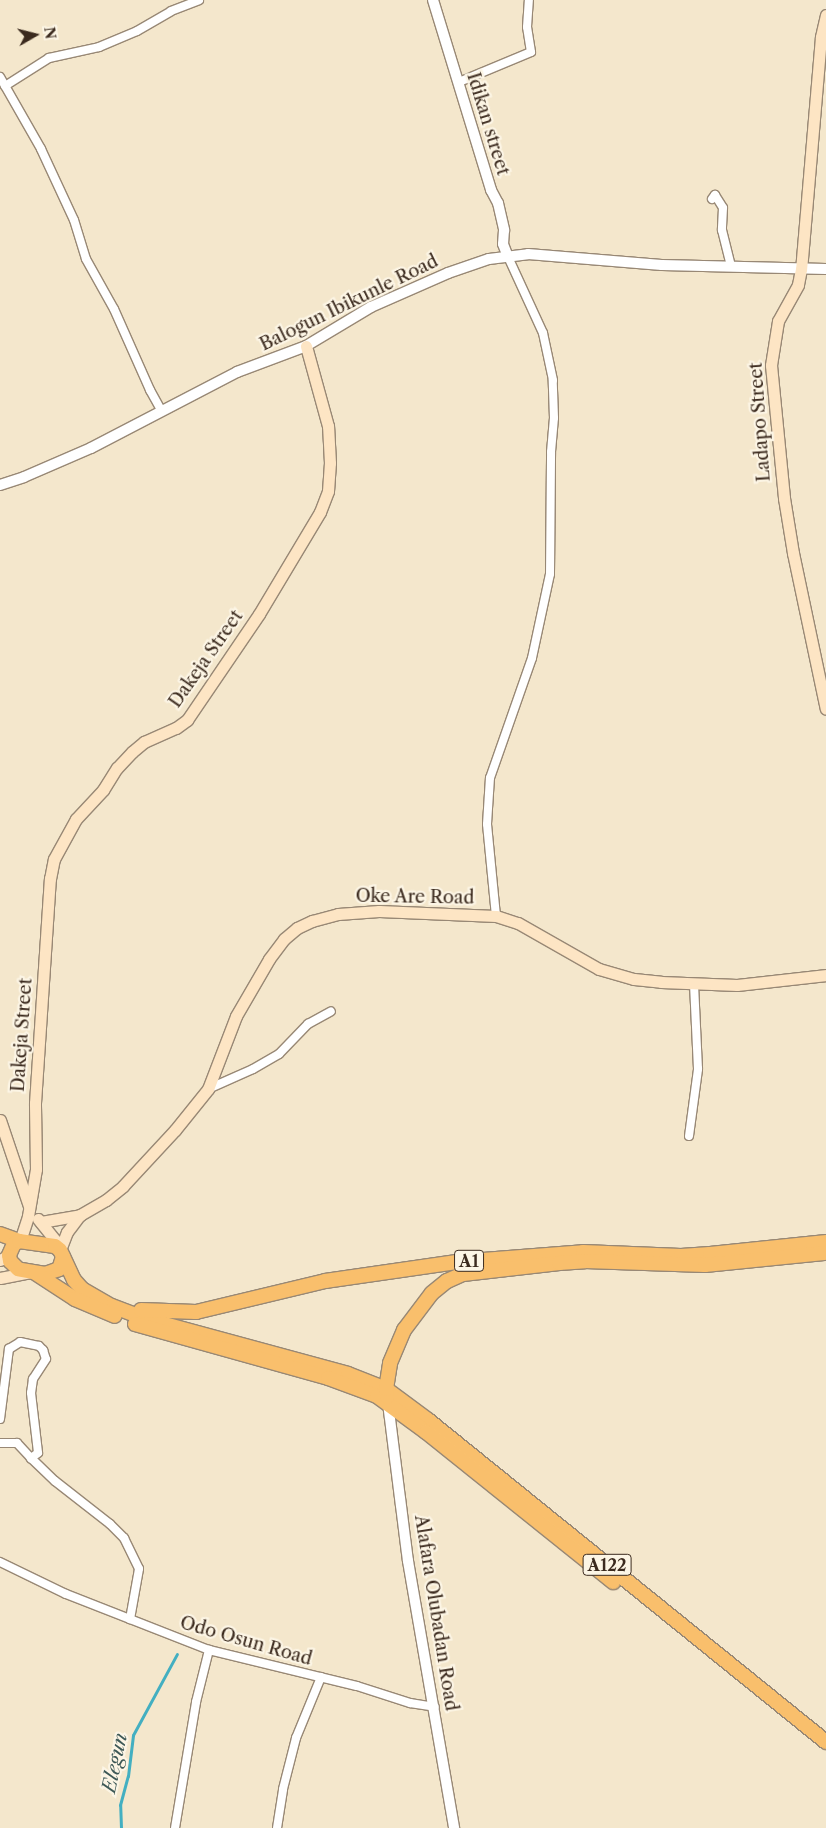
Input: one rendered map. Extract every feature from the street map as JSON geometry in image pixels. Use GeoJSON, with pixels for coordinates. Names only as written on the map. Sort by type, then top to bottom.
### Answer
{"type":"FeatureCollection","features":[{"type":"Feature","properties":{"kind":"highway"},"geometry":{"type":"LineString","coordinates":[[0,1234],[20,1241],[48,1244],[60,1252],[59,1269],[54,1272],[33,1272],[18,1269],[5,1258],[14,1244],[20,1241]]}},
{"type":"Feature","properties":{"kind":"highway","name":"A1"},"geometry":{"type":"LineString","coordinates":[[112,1309],[174,1313],[196,1312],[270,1293],[344,1278],[420,1266],[535,1260],[614,1252],[681,1256],[826,1242]]}},
{"type":"Feature","properties":{"kind":"highway","name":"A1"},"geometry":{"type":"LineString","coordinates":[[60,1252],[74,1280],[82,1289],[112,1309],[170,1336],[344,1383],[377,1396],[388,1403]]}},
{"type":"Feature","properties":{"kind":"highway","name":"A1"},"geometry":{"type":"LineString","coordinates":[[388,1403],[386,1389],[390,1363],[396,1345],[413,1316],[432,1293],[447,1281],[463,1274],[535,1260],[705,1265],[826,1253]]}},
{"type":"Feature","properties":{"kind":"highway","name":"A1"},"geometry":{"type":"LineString","coordinates":[[33,1272],[75,1298],[348,1374],[386,1389]]}},
{"type":"Feature","properties":{"kind":"highway","name":"A122"},"geometry":{"type":"LineString","coordinates":[[386,1389],[772,1704],[826,1753]]}},
{"type":"Feature","properties":{"kind":"highway","name":"A122"},"geometry":{"type":"LineString","coordinates":[[388,1403],[537,1514]]}},
{"type":"Feature","properties":{"kind":"highway","name":"A122"},"geometry":{"type":"LineString","coordinates":[[772,1704],[826,1742]]}},
{"type":"Feature","properties":{"kind":"main road","name":"Ladapo Street"},"geometry":{"type":"LineString","coordinates":[[826,15],[821,37],[801,269],[798,285],[778,321],[770,365],[784,498],[793,553],[826,709]]}},
{"type":"Feature","properties":{"kind":"main road","name":"Dakeja Street"},"geometry":{"type":"LineString","coordinates":[[20,1241],[36,1169],[34,1103],[50,879],[54,859],[76,819],[103,790],[117,768],[132,752],[144,742],[176,728],[187,720],[259,614],[320,512],[328,491],[328,426],[306,346]]}},
{"type":"Feature","properties":{"kind":"main road","name":"Oke Are Road"},"geometry":{"type":"LineString","coordinates":[[41,1222],[80,1215],[106,1200],[123,1186],[175,1130],[208,1089],[236,1016],[254,982],[284,939],[297,928],[338,914],[379,912],[496,916],[518,922],[581,960],[616,975],[634,979],[694,985],[737,985],[826,974]]}},
{"type":"Feature","properties":{"kind":"main road"},"geometry":{"type":"LineString","coordinates":[[0,1120],[29,1207],[55,1240],[60,1252]]}},
{"type":"Feature","properties":{"kind":"main road","name":"Oke Are Road"},"geometry":{"type":"LineString","coordinates":[[60,1252],[66,1232],[80,1215]]}},
{"type":"Feature","properties":{"kind":"main road"},"geometry":{"type":"LineString","coordinates":[[0,1278],[33,1272]]}},
{"type":"Feature","properties":{"kind":"street"},"geometry":{"type":"LineString","coordinates":[[5,86],[49,58],[99,47],[137,31],[172,11],[199,0]]}},
{"type":"Feature","properties":{"kind":"street","name":"Idikan street"},"geometry":{"type":"LineString","coordinates":[[433,0],[491,190],[498,203],[504,230],[504,244],[508,257]]}},
{"type":"Feature","properties":{"kind":"street"},"geometry":{"type":"LineString","coordinates":[[459,82],[531,52],[527,27],[529,0]]}},
{"type":"Feature","properties":{"kind":"street"},"geometry":{"type":"LineString","coordinates":[[0,77],[41,149],[74,220],[86,259],[114,309],[150,390],[161,410],[170,408]]}},
{"type":"Feature","properties":{"kind":"street"},"geometry":{"type":"LineString","coordinates":[[712,199],[714,195],[723,208],[722,230],[731,267]]}},
{"type":"Feature","properties":{"kind":"street","name":"Balogun Ibikunle Road"},"geometry":{"type":"LineString","coordinates":[[0,484],[24,477],[91,448],[237,372],[306,346],[371,307],[414,287],[489,259],[528,254],[662,265],[826,269]]}},
{"type":"Feature","properties":{"kind":"street"},"geometry":{"type":"LineString","coordinates":[[496,916],[487,824],[490,778],[530,666],[550,574],[551,452],[554,418],[553,380],[543,333],[508,257]]}},
{"type":"Feature","properties":{"kind":"street"},"geometry":{"type":"LineString","coordinates":[[689,1136],[698,1069],[694,985]]}},
{"type":"Feature","properties":{"kind":"street"},"geometry":{"type":"LineString","coordinates":[[208,1089],[253,1069],[279,1054],[308,1024],[331,1011]]}},
{"type":"Feature","properties":{"kind":"street"},"geometry":{"type":"LineString","coordinates":[[0,1419],[9,1349],[20,1342],[39,1346],[43,1350],[46,1359],[33,1379],[31,1393],[38,1452],[31,1458]]}},
{"type":"Feature","properties":{"kind":"street","name":"Alafara Olubadan Road"},"geometry":{"type":"LineString","coordinates":[[388,1403],[408,1561],[435,1707],[454,1828]]}},
{"type":"Feature","properties":{"kind":"street"},"geometry":{"type":"LineString","coordinates":[[0,1443],[17,1443],[55,1481],[103,1518],[124,1538],[139,1569],[130,1619]]}},
{"type":"Feature","properties":{"kind":"street","name":"Odo Osun Road"},"geometry":{"type":"LineString","coordinates":[[0,1562],[66,1594],[208,1650],[321,1677],[410,1703],[435,1707]]}},
{"type":"Feature","properties":{"kind":"street"},"geometry":{"type":"LineString","coordinates":[[175,1828],[196,1702],[208,1650]]}},
{"type":"Feature","properties":{"kind":"street"},"geometry":{"type":"LineString","coordinates":[[277,1828],[283,1789],[296,1738],[321,1677]]}},
{"type":"Feature","properties":{"kind":"waterway","name":"Elegun"},"geometry":{"type":"LineString","coordinates":[[121,1828],[120,1805],[128,1776],[133,1735],[177,1654]]}}]}
